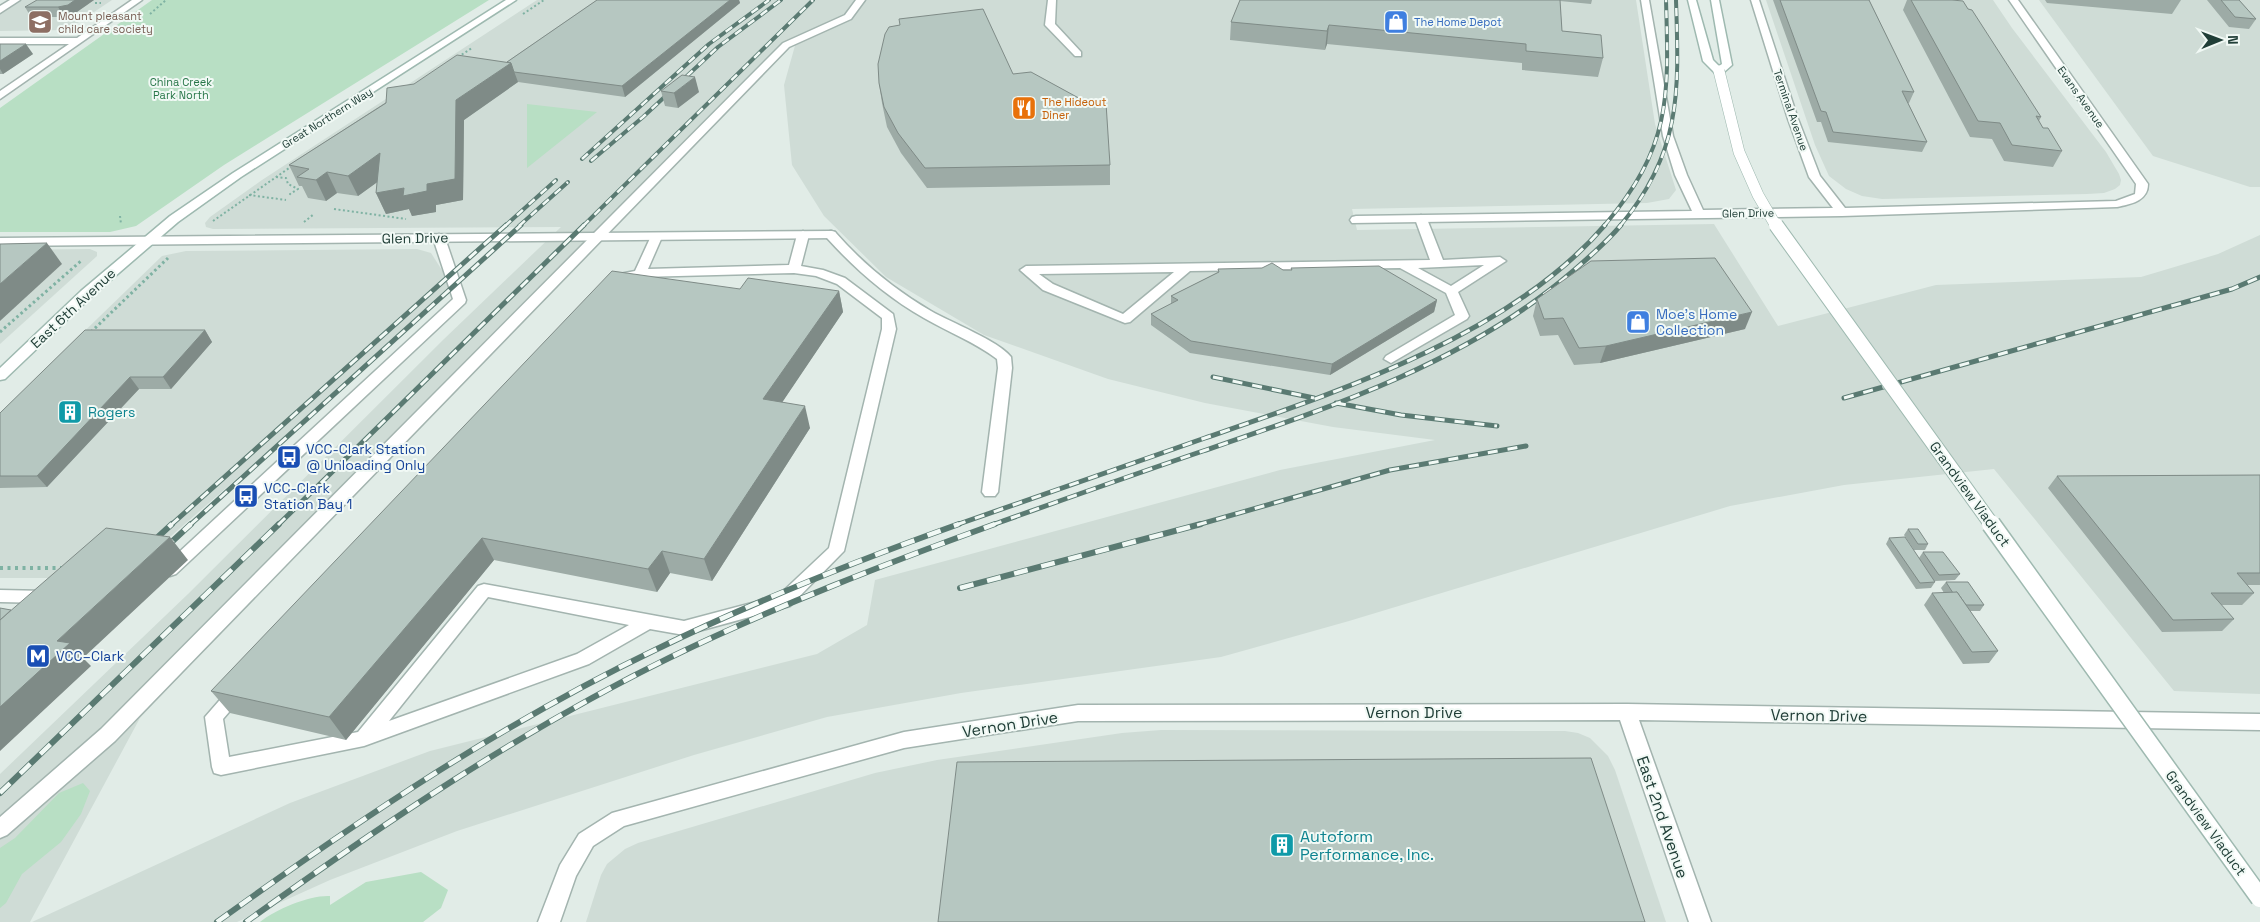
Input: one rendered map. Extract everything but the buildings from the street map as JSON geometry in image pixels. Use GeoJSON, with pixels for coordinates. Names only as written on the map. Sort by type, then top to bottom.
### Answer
{"type":"FeatureCollection","features":[{"type":"Feature","properties":{"kind":"street"},"geometry":{"type":"LineString","coordinates":[[0,10],[16,0]]}},
{"type":"Feature","properties":{"kind":"street"},"geometry":{"type":"LineString","coordinates":[[0,96],[138,0]]}},
{"type":"Feature","properties":{"kind":"street","name":"Great Northern Way"},"geometry":{"type":"LineString","coordinates":[[147,241],[174,219],[237,175],[512,0]]}},
{"type":"Feature","properties":{"kind":"street"},"geometry":{"type":"LineString","coordinates":[[0,829],[108,735],[786,45],[848,16],[861,0]]}},
{"type":"Feature","properties":{"kind":"street"},"geometry":{"type":"LineString","coordinates":[[1052,0],[1050,25],[1078,54]]}},
{"type":"Feature","properties":{"kind":"street"},"geometry":{"type":"LineString","coordinates":[[1646,0],[1668,136],[1681,174],[1699,214]]}},
{"type":"Feature","properties":{"kind":"street"},"geometry":{"type":"LineString","coordinates":[[1692,0],[1708,61],[1719,71],[1727,65],[1715,0]]}},
{"type":"Feature","properties":{"kind":"street","name":"Terminal Avenue"},"geometry":{"type":"LineString","coordinates":[[1755,0],[1793,119],[1815,177],[1842,212]]}},
{"type":"Feature","properties":{"kind":"street","name":"Evans Avenue"},"geometry":{"type":"LineString","coordinates":[[2013,0],[2142,184],[2142,191],[2139,196]]}},
{"type":"Feature","properties":{"kind":"street"},"geometry":{"type":"LineString","coordinates":[[0,41],[80,41]]}},
{"type":"Feature","properties":{"kind":"street","name":"Grandview Viaduct"},"geometry":{"type":"LineString","coordinates":[[1719,71],[1740,152],[1758,195],[1778,229],[2260,898]]}},
{"type":"Feature","properties":{"kind":"street","name":"Glen Drive"},"geometry":{"type":"LineString","coordinates":[[1356,220],[1842,212],[2117,204],[2139,196]]}},
{"type":"Feature","properties":{"kind":"street"},"geometry":{"type":"LineString","coordinates":[[1421,219],[1438,264]]}},
{"type":"Feature","properties":{"kind":"street"},"geometry":{"type":"LineString","coordinates":[[794,269],[803,235]]}},
{"type":"Feature","properties":{"kind":"street","name":"Glen Drive"},"geometry":{"type":"LineString","coordinates":[[0,242],[831,235],[848,255],[901,297],[941,323],[993,348],[1004,357],[1006,368],[990,492]]}},
{"type":"Feature","properties":{"kind":"street"},"geometry":{"type":"LineString","coordinates":[[640,274],[656,237]]}},
{"type":"Feature","properties":{"kind":"street"},"geometry":{"type":"LineString","coordinates":[[162,578],[460,300],[439,238]]}},
{"type":"Feature","properties":{"kind":"street","name":"East 6th Avenue"},"geometry":{"type":"LineString","coordinates":[[0,376],[86,294],[147,241]]}},
{"type":"Feature","properties":{"kind":"street"},"geometry":{"type":"LineString","coordinates":[[1186,268],[1124,318],[1048,287],[1026,270],[1403,265],[1500,261],[1451,291]]}},
{"type":"Feature","properties":{"kind":"street"},"geometry":{"type":"LineString","coordinates":[[1391,359],[1462,316],[1451,291],[1403,265]]}},
{"type":"Feature","properties":{"kind":"street"},"geometry":{"type":"LineString","coordinates":[[364,738],[484,590],[684,628],[784,601],[836,551],[889,328],[888,317],[841,281],[819,273],[794,269],[640,274],[624,277],[611,291]]}},
{"type":"Feature","properties":{"kind":"street"},"geometry":{"type":"LineString","coordinates":[[0,596],[58,597]]}},
{"type":"Feature","properties":{"kind":"street"},"geometry":{"type":"LineString","coordinates":[[248,681],[214,717],[221,767],[352,742],[364,738],[583,659],[648,622]]}},
{"type":"Feature","properties":{"kind":"street","name":"Vernon Drive"},"geometry":{"type":"LineString","coordinates":[[549,922],[567,872],[586,840],[619,819],[904,740],[1078,713],[1627,712],[2260,722]]}},
{"type":"Feature","properties":{"kind":"street","name":"East 2nd Avenue"},"geometry":{"type":"LineString","coordinates":[[1627,712],[1700,922]]}},
{"type":"Feature","properties":{"kind":"path"},"geometry":{"type":"LineString","coordinates":[[150,14],[158,5],[166,0]]}},
{"type":"Feature","properties":{"kind":"path"},"geometry":{"type":"LineString","coordinates":[[529,10],[544,0]]}},
{"type":"Feature","properties":{"kind":"path"},"geometry":{"type":"LineString","coordinates":[[455,59],[462,54]]}},
{"type":"Feature","properties":{"kind":"path"},"geometry":{"type":"LineString","coordinates":[[208,225],[248,195],[299,161]]}},
{"type":"Feature","properties":{"kind":"path"},"geometry":{"type":"LineString","coordinates":[[275,177],[286,178],[288,184],[298,189],[290,194],[293,195]]}},
{"type":"Feature","properties":{"kind":"path"},"geometry":{"type":"LineString","coordinates":[[248,195],[286,200]]}},
{"type":"Feature","properties":{"kind":"path"},"geometry":{"type":"LineString","coordinates":[[334,209],[408,219]]}},
{"type":"Feature","properties":{"kind":"path"},"geometry":{"type":"LineString","coordinates":[[0,332],[87,256]]}},
{"type":"Feature","properties":{"kind":"path"},"geometry":{"type":"LineString","coordinates":[[91,332],[170,256]]}},
{"type":"Feature","properties":{"kind":"path"},"geometry":{"type":"LineString","coordinates":[[0,568],[64,568]]}},
{"type":"Feature","properties":{"kind":"shaded area","name":"Mount pleasant child care society"},"geometry":{"type":"Polygon","coordinates":[[[21,0],[112,0],[67,30],[0,31],[0,13],[21,0]]]}},
{"type":"Feature","properties":{"kind":"shaded area"},"geometry":{"type":"Polygon","coordinates":[[[537,0],[1636,0],[1655,124],[1676,190],[1669,199],[1647,203],[1352,209],[1357,230],[1714,224],[1778,326],[1936,285],[2141,277],[2218,254],[2260,235],[2260,694],[2174,691],[1994,469],[1844,485],[1730,506],[1349,621],[1221,657],[961,693],[827,717],[694,755],[457,831],[330,880],[237,922],[32,922],[290,803],[430,751],[817,654],[867,625],[875,580],[1280,470],[1435,440],[1333,427],[1205,403],[1108,379],[984,335],[886,277],[824,216],[792,165],[784,85],[796,42],[657,180],[533,312],[334,513],[140,718],[30,922],[0,922],[0,774],[188,594],[444,339],[561,227],[213,229],[206,227],[205,223],[210,217],[262,180],[537,0]]]}},
{"type":"Feature","properties":{"kind":"shaded area"},"geometry":{"type":"Polygon","coordinates":[[[1766,0],[1993,0],[2106,152],[2119,174],[2120,185],[2104,193],[2087,194],[1882,199],[1862,196],[1846,189],[1829,176],[1815,145],[1766,0]]]}},
{"type":"Feature","properties":{"kind":"shaded area"},"geometry":{"type":"Polygon","coordinates":[[[2039,0],[2260,0],[2260,187],[2250,187],[2153,156],[2039,0]]]}},
{"type":"Feature","properties":{"kind":"shaded area"},"geometry":{"type":"Polygon","coordinates":[[[90,249],[97,252],[97,256],[0,344],[0,250],[90,249]]]}},
{"type":"Feature","properties":{"kind":"shaded area"},"geometry":{"type":"Polygon","coordinates":[[[417,249],[431,253],[454,289],[123,578],[0,578],[0,413],[162,256],[186,251],[417,249]]]}},
{"type":"Feature","properties":{"kind":"shaded area","name":"Autoform Performance, Inc."},"geometry":{"type":"Polygon","coordinates":[[[1161,730],[1565,731],[1578,733],[1590,738],[1608,756],[1615,770],[1666,922],[586,922],[601,875],[607,864],[625,849],[638,843],[875,773],[937,760],[1122,733],[1161,730]]]}},
{"type":"Feature","properties":{"kind":"green space","name":"China Creek Park North"},"geometry":{"type":"Polygon","coordinates":[[[152,0],[489,0],[224,165],[136,226],[110,232],[0,232],[0,108],[152,0]]]}},
{"type":"Feature","properties":{"kind":"green space"},"geometry":{"type":"Polygon","coordinates":[[[527,104],[597,112],[527,168],[527,104]]]}},
{"type":"Feature","properties":{"kind":"green space"},"geometry":{"type":"Polygon","coordinates":[[[83,783],[90,791],[81,814],[61,842],[22,874],[6,903],[0,908],[0,848],[15,838],[59,793],[83,783]]]}},
{"type":"Feature","properties":{"kind":"green space"},"geometry":{"type":"Polygon","coordinates":[[[421,872],[448,890],[441,908],[423,922],[260,922],[284,908],[303,900],[330,896],[330,905],[366,882],[421,872]]]}},
{"type":"Feature","properties":{"kind":"railway"},"geometry":{"type":"LineString","coordinates":[[582,159],[709,44],[769,0]]}},
{"type":"Feature","properties":{"kind":"railway"},"geometry":{"type":"LineString","coordinates":[[591,161],[643,117],[718,47],[781,0]]}},
{"type":"Feature","properties":{"kind":"railway"},"geometry":{"type":"LineString","coordinates":[[583,226],[813,0]]}},
{"type":"Feature","properties":{"kind":"railway"},"geometry":{"type":"LineString","coordinates":[[1604,226],[1626,198],[1654,146],[1665,94],[1667,66],[1666,0]]}},
{"type":"Feature","properties":{"kind":"railway"},"geometry":{"type":"LineString","coordinates":[[1620,226],[1640,199],[1655,172],[1666,146],[1676,92],[1676,0]]}},
{"type":"Feature","properties":{"kind":"railway"},"geometry":{"type":"LineString","coordinates":[[505,226],[556,180]]}},
{"type":"Feature","properties":{"kind":"railway"},"geometry":{"type":"LineString","coordinates":[[519,226],[568,182]]}},
{"type":"Feature","properties":{"kind":"railway"},"geometry":{"type":"LineString","coordinates":[[171,525],[506,225]]}},
{"type":"Feature","properties":{"kind":"railway"},"geometry":{"type":"LineString","coordinates":[[190,525],[521,225]]}},
{"type":"Feature","properties":{"kind":"railway"},"geometry":{"type":"LineString","coordinates":[[278,525],[584,225]]}},
{"type":"Feature","properties":{"kind":"railway"},"geometry":{"type":"LineString","coordinates":[[1337,403],[1443,357],[1488,332],[1531,304],[1572,272],[1621,225]]}},
{"type":"Feature","properties":{"kind":"railway"},"geometry":{"type":"LineString","coordinates":[[956,525],[1310,401],[1420,356],[1472,329],[1522,298],[1566,264],[1604,226]]}},
{"type":"Feature","properties":{"kind":"railway"},"geometry":{"type":"LineString","coordinates":[[1844,398],[2232,289],[2260,277]]}},
{"type":"Feature","properties":{"kind":"railway"},"geometry":{"type":"LineString","coordinates":[[1213,377],[1314,398]]}},
{"type":"Feature","properties":{"kind":"railway"},"geometry":{"type":"LineString","coordinates":[[992,525],[1337,403]]}},
{"type":"Feature","properties":{"kind":"railway"},"geometry":{"type":"LineString","coordinates":[[1337,403],[1401,415],[1497,426]]}},
{"type":"Feature","properties":{"kind":"railway"},"geometry":{"type":"LineString","coordinates":[[1197,525],[1390,470],[1526,446]]}},
{"type":"Feature","properties":{"kind":"railway"},"geometry":{"type":"LineString","coordinates":[[148,546],[172,524]]}},
{"type":"Feature","properties":{"kind":"railway"},"geometry":{"type":"LineString","coordinates":[[163,550],[191,524]]}},
{"type":"Feature","properties":{"kind":"railway"},"geometry":{"type":"LineString","coordinates":[[0,793],[279,524]]}},
{"type":"Feature","properties":{"kind":"railway"},"geometry":{"type":"LineString","coordinates":[[217,922],[323,847],[431,776],[542,709],[599,678],[694,631],[768,598],[882,552],[959,524]]}},
{"type":"Feature","properties":{"kind":"railway"},"geometry":{"type":"LineString","coordinates":[[246,922],[348,850],[452,781],[560,716],[615,686],[711,638],[791,603],[872,570],[995,524]]}},
{"type":"Feature","properties":{"kind":"railway"},"geometry":{"type":"LineString","coordinates":[[960,588],[1201,524]]}},
{"type":"Feature","properties":{"kind":"place","name":"Mount pleasant child care society"},"geometry":{"type":"Point","coordinates":[40,22]}},
{"type":"Feature","properties":{"kind":"place","name":"The Home Depot"},"geometry":{"type":"Point","coordinates":[1396,22]}},
{"type":"Feature","properties":{"kind":"place","name":"The Hideout Diner"},"geometry":{"type":"Point","coordinates":[1024,108]}},
{"type":"Feature","properties":{"kind":"place","name":"Moe's Home Collection"},"geometry":{"type":"Point","coordinates":[1638,322]}},
{"type":"Feature","properties":{"kind":"place","name":"Rogers"},"geometry":{"type":"Point","coordinates":[70,412]}},
{"type":"Feature","properties":{"kind":"place","name":"VCC-Clark Station @ Unloading Only"},"geometry":{"type":"Point","coordinates":[289,457]}},
{"type":"Feature","properties":{"kind":"place","name":"VCC-Clark Station Bay 1"},"geometry":{"type":"Point","coordinates":[246,496]}},
{"type":"Feature","properties":{"kind":"place","name":"VCC–Clark"},"geometry":{"type":"Point","coordinates":[38,656]}},
{"type":"Feature","properties":{"kind":"place","name":"Autoform Performance, Inc."},"geometry":{"type":"Point","coordinates":[1282,845]}}]}
